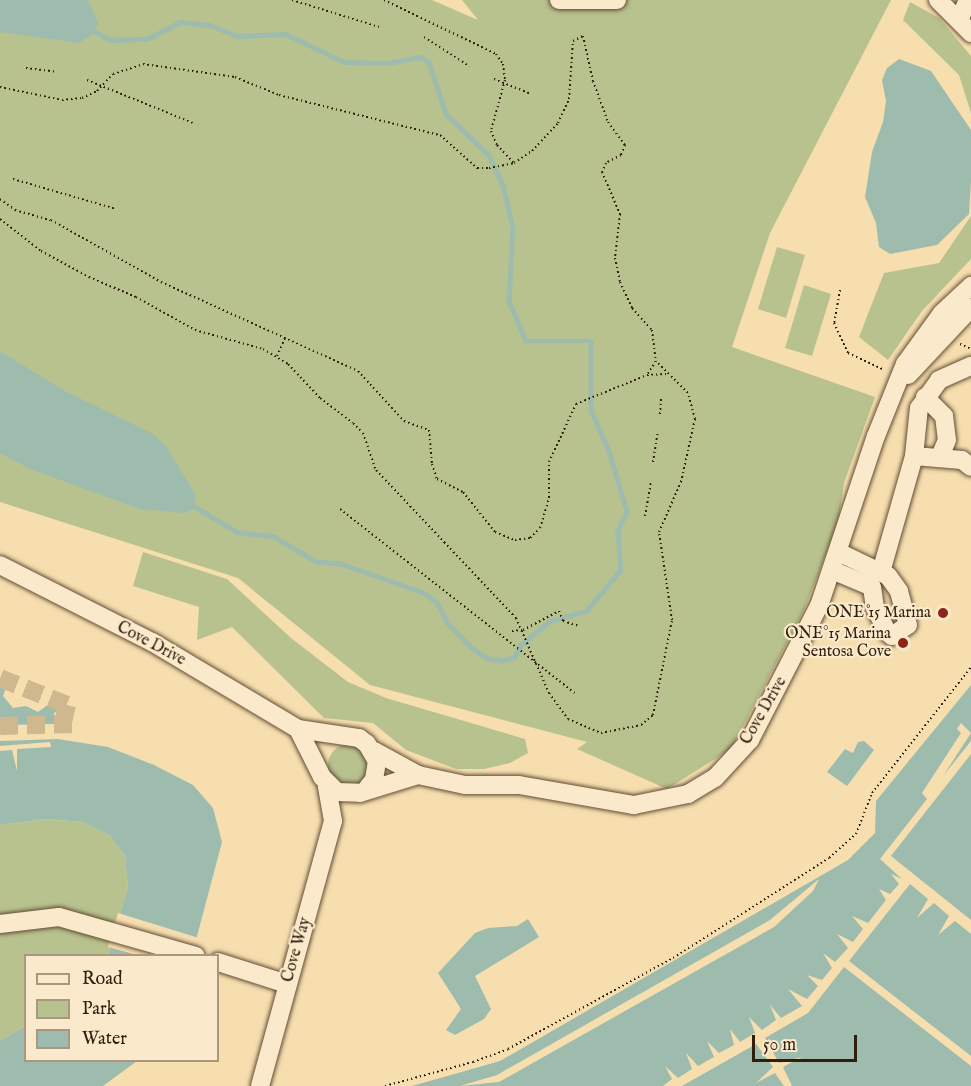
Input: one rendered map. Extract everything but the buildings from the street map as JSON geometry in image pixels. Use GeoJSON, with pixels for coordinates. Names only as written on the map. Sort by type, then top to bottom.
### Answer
{"type":"FeatureCollection","features":[{"type":"Feature","properties":{"kind":"street"},"geometry":{"type":"LineString","coordinates":[[559,0],[617,0]]}},
{"type":"Feature","properties":{"kind":"street"},"geometry":{"type":"LineString","coordinates":[[938,0],[960,18],[971,33]]}},
{"type":"Feature","properties":{"kind":"street"},"geometry":{"type":"LineString","coordinates":[[960,18],[968,0]]}},
{"type":"Feature","properties":{"kind":"street","name":"Cove Drive"},"geometry":{"type":"LineString","coordinates":[[0,565],[152,642],[298,729],[349,737],[368,744],[374,752],[418,775],[465,785],[519,785],[634,806],[688,794],[715,778],[750,740],[819,606],[876,436],[892,378],[920,340],[971,286]]}},
{"type":"Feature","properties":{"kind":"street","name":"Cove Drive"},"geometry":{"type":"LineString","coordinates":[[892,378],[971,308]]}},
{"type":"Feature","properties":{"kind":"street"},"geometry":{"type":"LineString","coordinates":[[881,572],[914,456],[919,408],[939,380],[971,366]]}},
{"type":"Feature","properties":{"kind":"street"},"geometry":{"type":"LineString","coordinates":[[926,397],[944,416],[947,440],[942,452]]}},
{"type":"Feature","properties":{"kind":"street"},"geometry":{"type":"LineString","coordinates":[[914,456],[962,460],[971,467]]}},
{"type":"Feature","properties":{"kind":"street"},"geometry":{"type":"LineString","coordinates":[[832,570],[872,587],[875,608],[892,636],[908,625],[908,614],[899,591],[881,572],[838,552]]}},
{"type":"Feature","properties":{"kind":"street"},"geometry":{"type":"LineString","coordinates":[[298,729],[327,786]]}},
{"type":"Feature","properties":{"kind":"street"},"geometry":{"type":"LineString","coordinates":[[319,767],[320,758],[331,742],[349,737]]}},
{"type":"Feature","properties":{"kind":"street"},"geometry":{"type":"LineString","coordinates":[[364,790],[377,771],[374,752]]}},
{"type":"Feature","properties":{"kind":"street","name":"Cove Drive"},"geometry":{"type":"LineString","coordinates":[[327,786],[348,795],[418,775]]}},
{"type":"Feature","properties":{"kind":"street","name":"Cove Way"},"geometry":{"type":"LineString","coordinates":[[258,1084],[333,821],[327,786]]}},
{"type":"Feature","properties":{"kind":"street","name":"Cove Way"},"geometry":{"type":"LineString","coordinates":[[333,821],[364,790]]}},
{"type":"Feature","properties":{"kind":"street"},"geometry":{"type":"LineString","coordinates":[[0,924],[59,917],[189,954]]}},
{"type":"Feature","properties":{"kind":"street"},"geometry":{"type":"LineString","coordinates":[[219,962],[287,984]]}},
{"type":"Feature","properties":{"kind":"path"},"geometry":{"type":"LineString","coordinates":[[292,0],[379,27]]}},
{"type":"Feature","properties":{"kind":"path"},"geometry":{"type":"LineString","coordinates":[[384,0],[496,54],[503,64],[503,83],[490,131],[497,145],[514,163]]}},
{"type":"Feature","properties":{"kind":"path"},"geometry":{"type":"LineString","coordinates":[[0,87],[62,100],[82,99],[102,86],[113,74],[143,64],[236,77],[279,95],[440,135],[477,168],[489,168],[514,163],[532,152],[558,123],[569,99],[573,40],[583,36],[592,81],[608,122],[626,145],[621,154],[606,163],[602,172],[620,214],[615,258],[620,282],[632,308],[652,330],[656,361],[666,374],[681,382],[688,393],[695,419],[681,482],[659,532],[672,620],[652,715],[641,725],[601,734],[568,719],[549,693],[516,618],[376,470],[363,433],[320,398],[288,364],[263,349],[195,330],[136,297],[88,277],[41,251],[0,219]]}},
{"type":"Feature","properties":{"kind":"path"},"geometry":{"type":"LineString","coordinates":[[424,37],[469,66]]}},
{"type":"Feature","properties":{"kind":"path"},"geometry":{"type":"LineString","coordinates":[[26,68],[57,72]]}},
{"type":"Feature","properties":{"kind":"path"},"geometry":{"type":"LineString","coordinates":[[494,79],[531,94]]}},
{"type":"Feature","properties":{"kind":"path"},"geometry":{"type":"LineString","coordinates":[[87,80],[193,123]]}},
{"type":"Feature","properties":{"kind":"path"},"geometry":{"type":"LineString","coordinates":[[13,179],[116,209]]}},
{"type":"Feature","properties":{"kind":"path"},"geometry":{"type":"LineString","coordinates":[[0,199],[15,210],[51,220],[161,282],[286,336],[358,371],[404,421],[429,429],[432,464],[437,479],[463,492],[495,532],[514,540],[530,538],[540,528],[549,498],[549,462],[571,410],[583,401],[647,375],[666,374]]}},
{"type":"Feature","properties":{"kind":"path"},"geometry":{"type":"LineString","coordinates":[[840,290],[834,323],[848,353],[892,378]]}},
{"type":"Feature","properties":{"kind":"path"},"geometry":{"type":"LineString","coordinates":[[277,357],[286,336]]}},
{"type":"Feature","properties":{"kind":"path"},"geometry":{"type":"LineString","coordinates":[[953,340],[971,349]]}},
{"type":"Feature","properties":{"kind":"path"},"geometry":{"type":"LineString","coordinates":[[647,375],[656,361]]}},
{"type":"Feature","properties":{"kind":"path"},"geometry":{"type":"LineString","coordinates":[[660,414],[661,399]]}},
{"type":"Feature","properties":{"kind":"path"},"geometry":{"type":"LineString","coordinates":[[653,462],[658,432]]}},
{"type":"Feature","properties":{"kind":"path"},"geometry":{"type":"LineString","coordinates":[[645,516],[651,483]]}},
{"type":"Feature","properties":{"kind":"path"},"geometry":{"type":"LineString","coordinates":[[340,509],[526,657],[575,693]]}},
{"type":"Feature","properties":{"kind":"path"},"geometry":{"type":"LineString","coordinates":[[512,631],[523,632],[559,611],[563,621],[579,626]]}},
{"type":"Feature","properties":{"kind":"path"},"geometry":{"type":"LineString","coordinates":[[385,1086],[473,1062],[508,1048],[673,958],[829,858],[856,834],[872,793],[971,667]]}},
{"type":"Feature","properties":{"kind":"green space"},"geometry":{"type":"Polygon","coordinates":[[[0,0],[432,0],[478,20],[462,0],[891,0],[770,233],[732,347],[875,397],[844,483],[838,523],[804,610],[731,749],[667,789],[577,749],[587,742],[370,685],[238,578],[0,502],[0,0]]]}},
{"type":"Feature","properties":{"kind":"green space"},"geometry":{"type":"Polygon","coordinates":[[[910,2],[939,18],[971,56],[971,113],[959,75],[903,20],[910,2]]]}},
{"type":"Feature","properties":{"kind":"green space"},"geometry":{"type":"Polygon","coordinates":[[[971,216],[971,259],[922,311],[888,360],[859,337],[884,273],[939,263],[971,216]]]}},
{"type":"Feature","properties":{"kind":"green space"},"geometry":{"type":"Polygon","coordinates":[[[777,247],[805,255],[786,318],[758,309],[777,247]]]}},
{"type":"Feature","properties":{"kind":"green space"},"geometry":{"type":"Polygon","coordinates":[[[804,285],[831,294],[812,356],[785,348],[804,285]]]}},
{"type":"Feature","properties":{"kind":"green space"},"geometry":{"type":"Polygon","coordinates":[[[143,552],[227,579],[291,638],[348,682],[386,698],[525,739],[528,753],[510,763],[484,769],[456,769],[406,750],[373,723],[324,718],[232,627],[197,640],[199,607],[133,586],[143,552]]]}},
{"type":"Feature","properties":{"kind":"green space"},"geometry":{"type":"Polygon","coordinates":[[[349,744],[357,745],[364,750],[369,757],[369,773],[364,780],[357,785],[349,786],[341,785],[334,780],[329,773],[328,765],[329,757],[334,750],[341,745],[349,744]]]}},
{"type":"Feature","properties":{"kind":"green space"},"geometry":{"type":"Polygon","coordinates":[[[45,819],[82,822],[109,835],[125,856],[128,887],[108,954],[24,954],[24,1027],[0,1041],[0,825],[45,819]]]}},
{"type":"Feature","properties":{"kind":"water"},"geometry":{"type":"Polygon","coordinates":[[[0,0],[88,0],[98,23],[91,35],[79,43],[0,32],[0,0]]]}},
{"type":"Feature","properties":{"kind":"water"},"geometry":{"type":"Polygon","coordinates":[[[899,59],[931,71],[971,130],[971,181],[969,214],[937,245],[890,254],[879,247],[876,223],[865,197],[872,152],[883,122],[886,101],[882,80],[887,68],[899,59]]]}},
{"type":"Feature","properties":{"kind":"water"},"geometry":{"type":"Polygon","coordinates":[[[0,351],[63,390],[153,434],[165,445],[196,495],[193,509],[185,513],[140,509],[30,469],[0,453],[0,351]]]}},
{"type":"Feature","properties":{"kind":"water"},"geometry":{"type":"Polygon","coordinates":[[[0,682],[7,685],[3,696],[13,708],[26,706],[38,712],[50,703],[61,708],[54,713],[55,724],[0,725],[0,682]]]}},
{"type":"Feature","properties":{"kind":"water"},"geometry":{"type":"Polygon","coordinates":[[[971,685],[971,1086],[412,1086],[500,1061],[848,860],[875,833],[876,801],[971,685]]]}},
{"type":"Feature","properties":{"kind":"water"},"geometry":{"type":"Polygon","coordinates":[[[58,739],[108,747],[154,765],[193,785],[213,808],[222,842],[192,954],[108,954],[128,887],[125,856],[109,835],[82,822],[45,819],[0,825],[0,741],[58,739]]]}},
{"type":"Feature","properties":{"kind":"water"},"geometry":{"type":"Polygon","coordinates":[[[864,741],[874,750],[847,786],[827,772],[845,749],[853,753],[858,742],[864,741]]]}},
{"type":"Feature","properties":{"kind":"water"},"geometry":{"type":"Polygon","coordinates":[[[528,919],[539,937],[475,976],[491,1009],[484,1019],[455,1035],[446,1030],[461,1009],[438,973],[475,933],[488,928],[517,926],[528,919]]]}},
{"type":"Feature","properties":{"kind":"water"},"geometry":{"type":"Polygon","coordinates":[[[24,1027],[24,1062],[136,1062],[103,1086],[0,1086],[0,1041],[24,1027]]]}},
{"type":"Feature","properties":{"kind":"pier"},"geometry":{"type":"Polygon","coordinates":[[[961,723],[971,733],[943,776],[971,741],[971,754],[891,856],[971,920],[971,934],[955,921],[938,935],[949,916],[934,903],[917,918],[928,899],[910,884],[849,961],[971,1056],[971,1066],[844,967],[808,1013],[765,1038],[779,1063],[802,1057],[783,1067],[792,1086],[784,1086],[775,1073],[756,1083],[773,1067],[756,1044],[682,1086],[663,1086],[672,1079],[665,1066],[678,1078],[692,1069],[686,1053],[698,1066],[714,1057],[707,1041],[719,1053],[734,1045],[730,1029],[740,1042],[755,1033],[749,1017],[762,1030],[776,1020],[770,1005],[781,1018],[802,1006],[788,989],[807,999],[818,986],[807,975],[822,980],[832,968],[823,953],[835,962],[848,948],[837,934],[853,942],[863,929],[852,916],[868,923],[886,900],[879,889],[890,894],[899,884],[891,874],[902,879],[880,859],[927,799],[922,793],[961,733],[957,729],[961,723]]]}},
{"type":"Feature","properties":{"kind":"pier"},"geometry":{"type":"Polygon","coordinates":[[[50,742],[51,747],[17,749],[17,771],[12,750],[0,751],[0,746],[50,742]]]}},
{"type":"Feature","properties":{"kind":"pier"},"geometry":{"type":"Polygon","coordinates":[[[819,879],[813,891],[774,927],[499,1082],[460,1086],[497,1075],[770,920],[819,879]]]}},
{"type":"Feature","properties":{"kind":"pier"},"geometry":{"type":"Polygon","coordinates":[[[118,913],[199,938],[195,954],[133,954],[108,947],[118,913]]]}},
{"type":"Feature","properties":{"kind":"waterway"},"geometry":{"type":"LineString","coordinates":[[94,31],[110,40],[147,39],[180,22],[210,25],[237,36],[286,34],[344,62],[387,63],[420,57],[429,62],[446,114],[489,155],[503,185],[513,228],[509,301],[526,341],[591,341],[591,410],[609,451],[627,511],[618,531],[621,570],[587,611],[549,622],[520,646],[515,657],[503,661],[488,659],[471,648],[447,623],[437,603],[423,593],[340,564],[316,562],[274,537],[236,532],[195,507]]}},
{"type":"Feature","properties":{"kind":"tunnel"},"geometry":{"type":"LineString","coordinates":[[0,678],[67,705],[62,727]]}},
{"type":"Feature","properties":{"kind":"tunnel"},"geometry":{"type":"LineString","coordinates":[[0,726],[76,724]]}},
{"type":"Feature","properties":{"kind":"place","name":"ONE ̊15 Marina"},"geometry":{"type":"Point","coordinates":[943,613]}},
{"type":"Feature","properties":{"kind":"place","name":"ONE°15 Marina Sentosa Cove"},"geometry":{"type":"Point","coordinates":[903,643]}}]}
